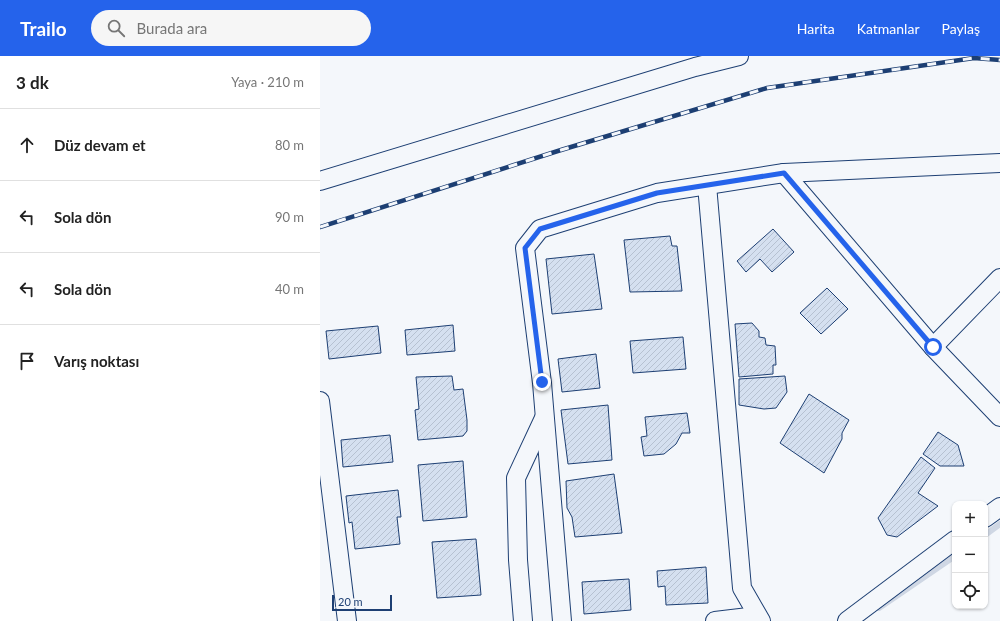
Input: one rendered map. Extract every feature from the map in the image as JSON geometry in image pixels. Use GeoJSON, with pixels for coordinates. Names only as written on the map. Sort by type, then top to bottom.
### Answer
{"type":"FeatureCollection","features":[{"type":"Feature","properties":{"kind":"street"},"geometry":{"type":"LineString","coordinates":[[320,181],[694,67],[739,56]]}},
{"type":"Feature","properties":{"kind":"street"},"geometry":{"type":"LineString","coordinates":[[562,621],[542,382],[525,248],[540,229],[657,193],[784,173],[1000,164]]}},
{"type":"Feature","properties":{"kind":"street"},"geometry":{"type":"LineString","coordinates":[[784,173],[933,347],[1000,417]]}},
{"type":"Feature","properties":{"kind":"street"},"geometry":{"type":"LineString","coordinates":[[707,185],[742,588],[759,618],[715,621]]}},
{"type":"Feature","properties":{"kind":"street"},"geometry":{"type":"LineString","coordinates":[[933,347],[1000,278]]}},
{"type":"Feature","properties":{"kind":"street"},"geometry":{"type":"LineString","coordinates":[[320,401],[347,621]]}},
{"type":"Feature","properties":{"kind":"street"},"geometry":{"type":"LineString","coordinates":[[523,621],[518,560],[516,478],[544,418]]}},
{"type":"Feature","properties":{"kind":"street"},"geometry":{"type":"LineString","coordinates":[[988,516],[1000,507]]}},
{"type":"Feature","properties":{"kind":"street"},"geometry":{"type":"LineString","coordinates":[[859,618],[952,542]]}},
{"type":"Feature","properties":{"kind":"building"},"geometry":{"type":"Polygon","coordinates":[[[773,229],[794,252],[772,272],[760,259],[746,272],[737,261],[773,229]]]}},
{"type":"Feature","properties":{"kind":"building"},"geometry":{"type":"Polygon","coordinates":[[[670,236],[672,246],[677,246],[682,291],[630,292],[624,240],[670,236]]]}},
{"type":"Feature","properties":{"kind":"building"},"geometry":{"type":"Polygon","coordinates":[[[594,254],[602,309],[552,314],[546,259],[594,254]]]}},
{"type":"Feature","properties":{"kind":"building"},"geometry":{"type":"Polygon","coordinates":[[[827,288],[848,309],[821,334],[800,313],[827,288]]]}},
{"type":"Feature","properties":{"kind":"building"},"geometry":{"type":"Polygon","coordinates":[[[752,323],[759,331],[759,337],[765,338],[766,345],[775,346],[776,365],[773,365],[773,374],[739,377],[735,324],[752,323]]]}},
{"type":"Feature","properties":{"kind":"building"},"geometry":{"type":"Polygon","coordinates":[[[453,325],[455,351],[407,355],[405,330],[453,325]]]}},
{"type":"Feature","properties":{"kind":"building"},"geometry":{"type":"Polygon","coordinates":[[[378,326],[381,353],[329,359],[326,331],[378,326]]]}},
{"type":"Feature","properties":{"kind":"building"},"geometry":{"type":"Polygon","coordinates":[[[683,337],[686,369],[633,373],[630,341],[683,337]]]}},
{"type":"Feature","properties":{"kind":"building"},"geometry":{"type":"Polygon","coordinates":[[[596,354],[600,388],[562,392],[558,359],[596,354]]]}},
{"type":"Feature","properties":{"kind":"building"},"geometry":{"type":"Polygon","coordinates":[[[452,376],[454,390],[463,389],[467,431],[463,436],[418,440],[415,410],[419,409],[416,377],[452,376]]]}},
{"type":"Feature","properties":{"kind":"building"},"geometry":{"type":"Polygon","coordinates":[[[785,376],[787,392],[776,408],[764,409],[739,405],[739,379],[785,376]]]}},
{"type":"Feature","properties":{"kind":"building"},"geometry":{"type":"Polygon","coordinates":[[[809,394],[849,420],[842,433],[842,439],[824,473],[780,443],[809,394]]]}},
{"type":"Feature","properties":{"kind":"building"},"geometry":{"type":"Polygon","coordinates":[[[608,405],[612,460],[568,464],[561,410],[608,405]]]}},
{"type":"Feature","properties":{"kind":"building"},"geometry":{"type":"Polygon","coordinates":[[[687,413],[690,433],[682,433],[676,444],[664,454],[644,456],[641,437],[647,436],[645,417],[687,413]]]}},
{"type":"Feature","properties":{"kind":"building"},"geometry":{"type":"Polygon","coordinates":[[[938,432],[958,445],[964,466],[940,466],[923,454],[938,432]]]}},
{"type":"Feature","properties":{"kind":"building"},"geometry":{"type":"Polygon","coordinates":[[[390,435],[393,462],[343,467],[341,440],[390,435]]]}},
{"type":"Feature","properties":{"kind":"building"},"geometry":{"type":"Polygon","coordinates":[[[921,457],[935,468],[918,493],[938,506],[897,537],[887,535],[878,518],[921,457]]]}},
{"type":"Feature","properties":{"kind":"building"},"geometry":{"type":"Polygon","coordinates":[[[463,461],[467,517],[423,521],[418,465],[463,461]]]}},
{"type":"Feature","properties":{"kind":"building"},"geometry":{"type":"Polygon","coordinates":[[[614,474],[622,533],[575,537],[572,517],[567,508],[566,481],[614,474]]]}},
{"type":"Feature","properties":{"kind":"building"},"geometry":{"type":"Polygon","coordinates":[[[398,490],[401,517],[397,517],[400,544],[355,549],[352,522],[349,523],[346,496],[398,490]]]}},
{"type":"Feature","properties":{"kind":"building"},"geometry":{"type":"Polygon","coordinates":[[[476,539],[481,595],[437,598],[432,542],[476,539]]]}},
{"type":"Feature","properties":{"kind":"building"},"geometry":{"type":"Polygon","coordinates":[[[706,567],[708,603],[666,605],[665,586],[658,587],[657,571],[706,567]]]}},
{"type":"Feature","properties":{"kind":"building"},"geometry":{"type":"Polygon","coordinates":[[[629,579],[631,610],[584,614],[582,582],[629,579]]]}},
{"type":"Feature","properties":{"kind":"waterway"},"geometry":{"type":"LineString","coordinates":[[988,533],[1000,524]]}},
{"type":"Feature","properties":{"kind":"waterway"},"geometry":{"type":"LineString","coordinates":[[879,608],[952,558]]}},
{"type":"Feature","properties":{"kind":"railway"},"geometry":{"type":"LineString","coordinates":[[320,227],[561,150],[767,88],[974,58],[1000,60]]}},
{"type":"Feature","properties":{"kind":"route"},"geometry":{"type":"LineString","coordinates":[[542,382],[525,248],[540,229],[657,193],[784,173],[933,347]]}}]}
